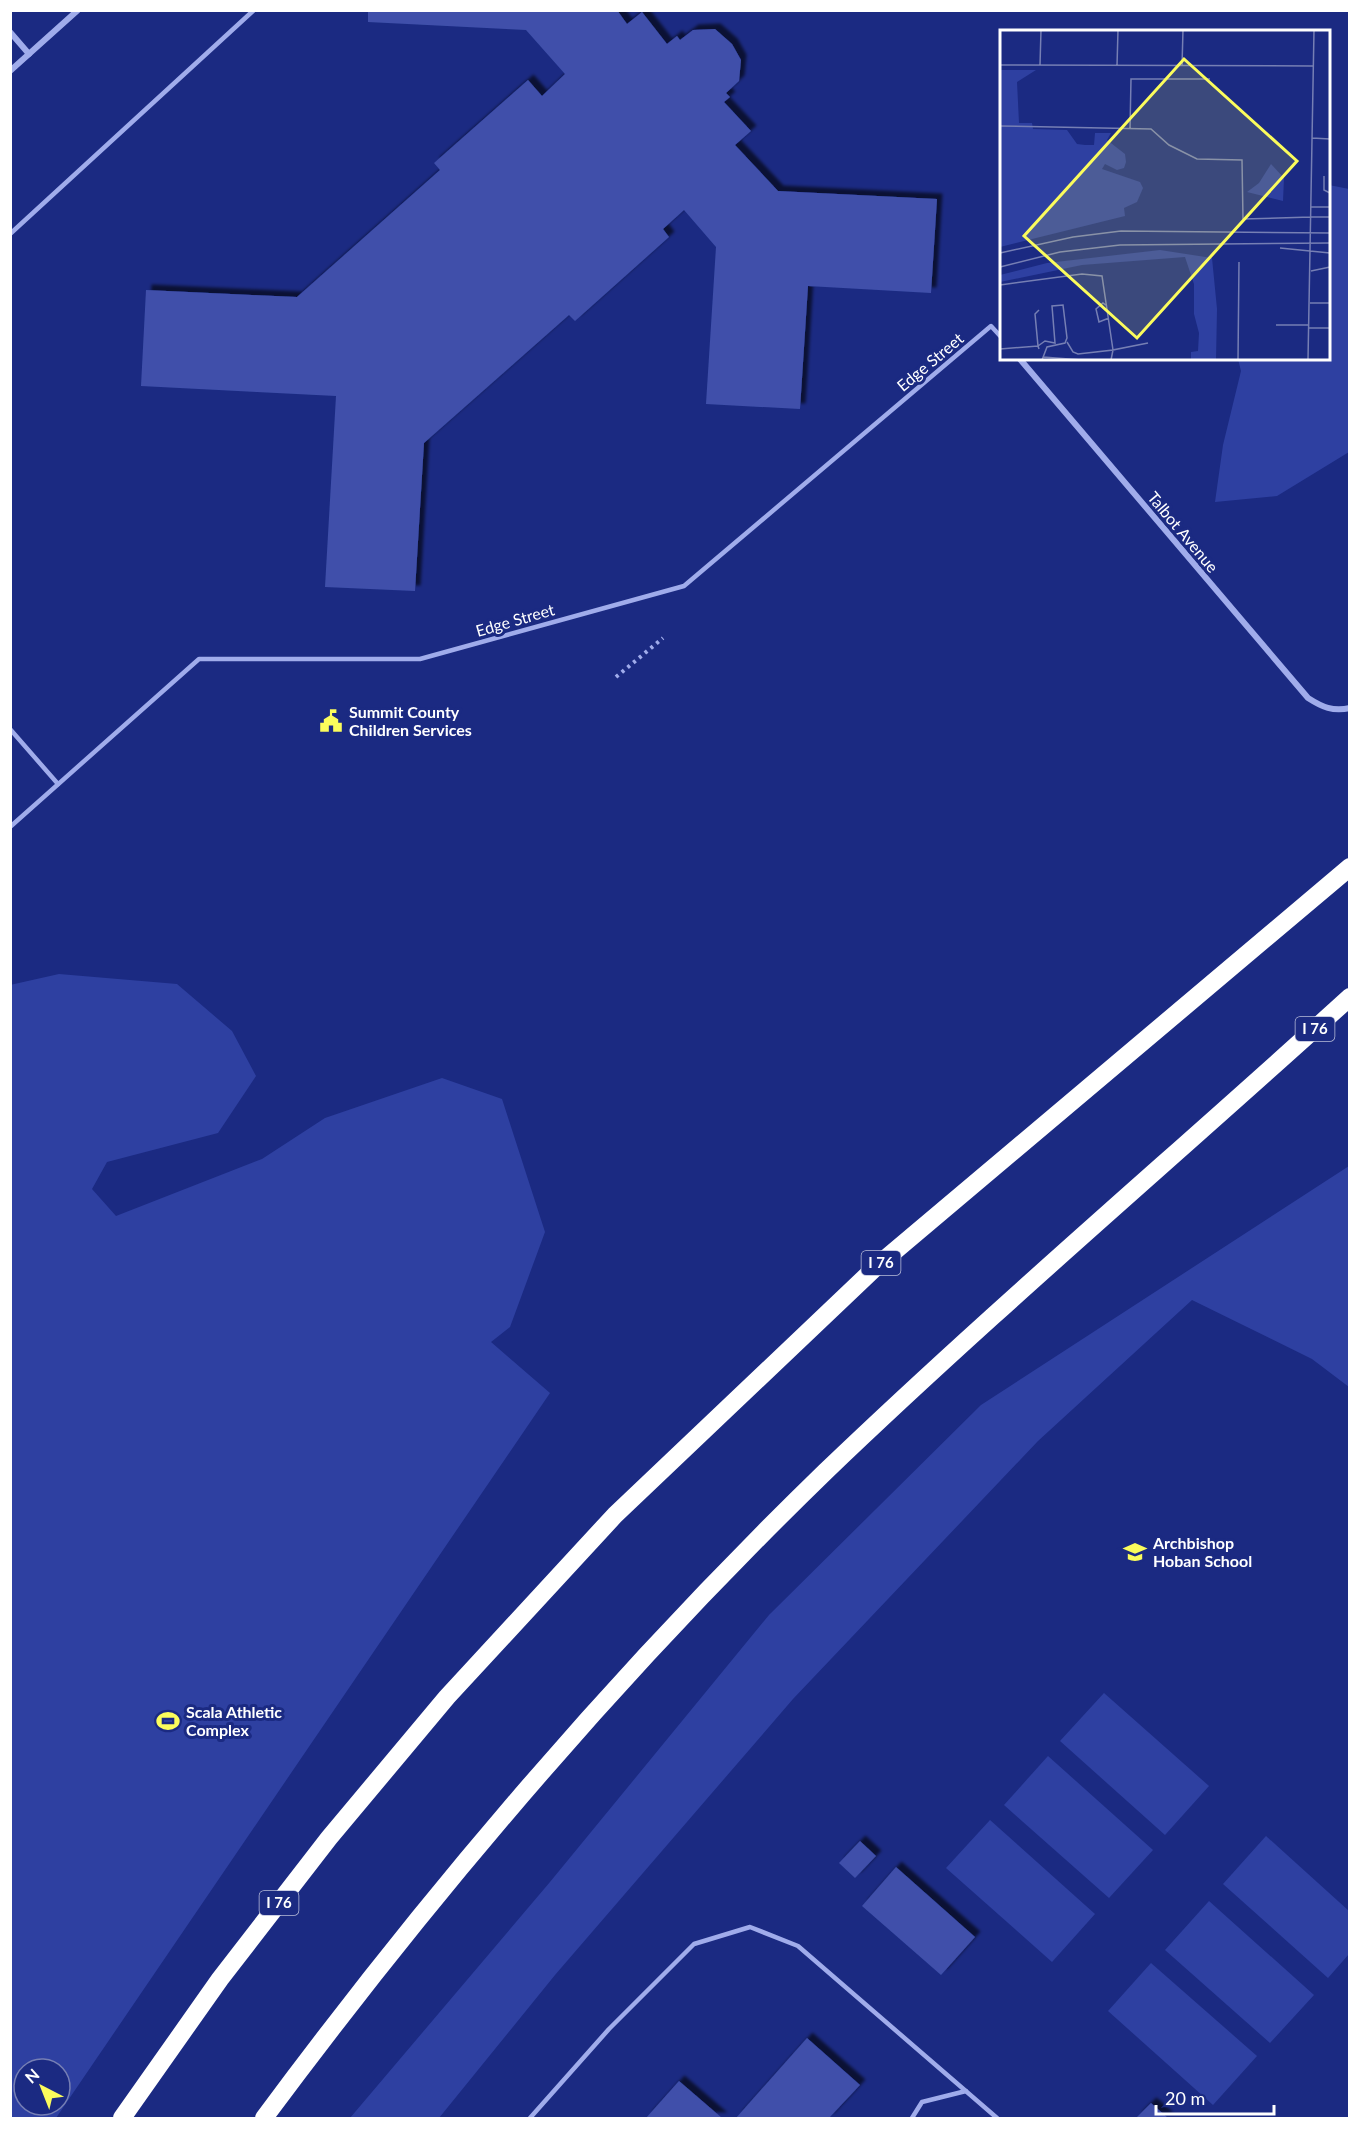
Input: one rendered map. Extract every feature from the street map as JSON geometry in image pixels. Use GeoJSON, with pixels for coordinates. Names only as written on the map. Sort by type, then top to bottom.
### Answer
{"type":"FeatureCollection","features":[{"type":"Feature","properties":{"kind":"highway","name":"I 76"},"geometry":{"type":"LineString","coordinates":[[122,2118],[220,1979],[329,1838],[447,1697],[615,1515],[877,1266],[1350,867]]}},
{"type":"Feature","properties":{"kind":"highway","name":"I 76"},"geometry":{"type":"LineString","coordinates":[[264,2118],[431,1901],[530,1785],[688,1610],[843,1456],[982,1327],[1350,997]]}},
{"type":"Feature","properties":{"kind":"highway"},"geometry":{"type":"LineString","coordinates":[[1281,1060],[1350,1008]]}},
{"type":"Feature","properties":{"kind":"street"},"geometry":{"type":"LineString","coordinates":[[10,71],[78,10]]}},
{"type":"Feature","properties":{"kind":"street"},"geometry":{"type":"LineString","coordinates":[[10,32],[29,54]]}},
{"type":"Feature","properties":{"kind":"street","name":"Talbot Avenue"},"geometry":{"type":"LineString","coordinates":[[1020,360],[1308,698],[1321,706],[1337,711],[1350,708]]}},
{"type":"Feature","properties":{"kind":"lane"},"geometry":{"type":"LineString","coordinates":[[10,234],[254,10]]}},
{"type":"Feature","properties":{"kind":"lane","name":"Edge Street"},"geometry":{"type":"LineString","coordinates":[[10,827],[200,659],[420,659],[684,586],[991,326],[1000,336]]}},
{"type":"Feature","properties":{"kind":"lane"},"geometry":{"type":"LineString","coordinates":[[10,729],[58,784]]}},
{"type":"Feature","properties":{"kind":"lane"},"geometry":{"type":"LineString","coordinates":[[530,2118],[609,2029],[694,1944],[750,1927],[798,1946],[998,2118]]}},
{"type":"Feature","properties":{"kind":"lane"},"geometry":{"type":"LineString","coordinates":[[912,2118],[922,2102],[966,2091]]}},
{"type":"Feature","properties":{"kind":"path"},"geometry":{"type":"LineString","coordinates":[[616,677],[663,638]]}},
{"type":"Feature","properties":{"kind":"shaded area"},"geometry":{"type":"Polygon","coordinates":[[[1330,185],[1349,189],[1349,452],[1277,496],[1215,502],[1223,445],[1241,371],[1238,360],[1330,360],[1330,185]]]}},
{"type":"Feature","properties":{"kind":"shaded area","name":"Scala Athletic Complex"},"geometry":{"type":"Polygon","coordinates":[[[59,974],[177,984],[232,1031],[256,1076],[218,1133],[107,1162],[92,1189],[116,1216],[262,1159],[325,1118],[442,1078],[502,1099],[545,1232],[510,1327],[491,1342],[550,1393],[72,2095],[72,2057],[12,2057],[12,2117],[56,2118],[11,2118],[10,985],[59,974]]]}},
{"type":"Feature","properties":{"kind":"shaded area"},"geometry":{"type":"Polygon","coordinates":[[[1349,1166],[1349,1387],[1312,1359],[1192,1300],[1038,1441],[793,1699],[555,1975],[439,2118],[350,2118],[550,1882],[769,1615],[981,1405],[1349,1166]]]}},
{"type":"Feature","properties":{"kind":"shaded area"},"geometry":{"type":"Polygon","coordinates":[[[1104,1693],[1209,1786],[1165,1835],[1060,1741],[1104,1693]]]}},
{"type":"Feature","properties":{"kind":"shaded area"},"geometry":{"type":"Polygon","coordinates":[[[1048,1756],[1153,1850],[1109,1898],[1004,1805],[1048,1756]]]}},
{"type":"Feature","properties":{"kind":"shaded area"},"geometry":{"type":"Polygon","coordinates":[[[990,1820],[1095,1914],[1052,1962],[946,1868],[990,1820]]]}},
{"type":"Feature","properties":{"kind":"shaded area"},"geometry":{"type":"Polygon","coordinates":[[[1266,1836],[1349,1911],[1349,1954],[1328,1978],[1223,1884],[1266,1836]]]}},
{"type":"Feature","properties":{"kind":"shaded area"},"geometry":{"type":"Polygon","coordinates":[[[1209,1901],[1314,1995],[1270,2043],[1165,1950],[1209,1901]]]}},
{"type":"Feature","properties":{"kind":"shaded area"},"geometry":{"type":"Polygon","coordinates":[[[1151,1963],[1257,2056],[1213,2105],[1108,2011],[1151,1963]]]}},
{"type":"Feature","properties":{"kind":"building"},"geometry":{"type":"Polygon","coordinates":[[[368,10],[617,10],[627,24],[642,12],[667,44],[677,36],[680,40],[693,30],[715,29],[732,44],[741,60],[739,81],[726,93],[730,97],[724,102],[751,131],[735,145],[778,191],[937,199],[931,293],[808,286],[800,409],[706,404],[716,247],[684,210],[663,229],[669,237],[575,321],[569,315],[424,443],[415,591],[325,587],[336,396],[141,386],[146,290],[297,297],[440,170],[434,163],[528,80],[542,96],[565,74],[526,30],[368,22],[368,10]]]}},
{"type":"Feature","properties":{"kind":"building"},"geometry":{"type":"Polygon","coordinates":[[[860,1841],[876,1856],[855,1878],[839,1863],[860,1841]]]}},
{"type":"Feature","properties":{"kind":"building"},"geometry":{"type":"Polygon","coordinates":[[[896,1867],[975,1937],[941,1975],[862,1906],[896,1867]]]}},
{"type":"Feature","properties":{"kind":"building"},"geometry":{"type":"Polygon","coordinates":[[[807,2038],[860,2085],[829,2118],[736,2118],[807,2038]]]}},
{"type":"Feature","properties":{"kind":"building"},"geometry":{"type":"Polygon","coordinates":[[[679,2081],[722,2118],[646,2118],[679,2081]]]}},
{"type":"Feature","properties":{"kind":"building"},"geometry":{"type":"Polygon","coordinates":[[[1151,2103],[1168,2118],[1136,2118],[1151,2103]]]}},
{"type":"Feature","properties":{"kind":"place","name":"Summit County Children Services"},"geometry":{"type":"Point","coordinates":[331,721]}},
{"type":"Feature","properties":{"kind":"place","name":"Archbishop Hoban School"},"geometry":{"type":"Point","coordinates":[1135,1552]}},
{"type":"Feature","properties":{"kind":"place","name":"Scala Athletic Complex"},"geometry":{"type":"Point","coordinates":[168,1721]}}]}
